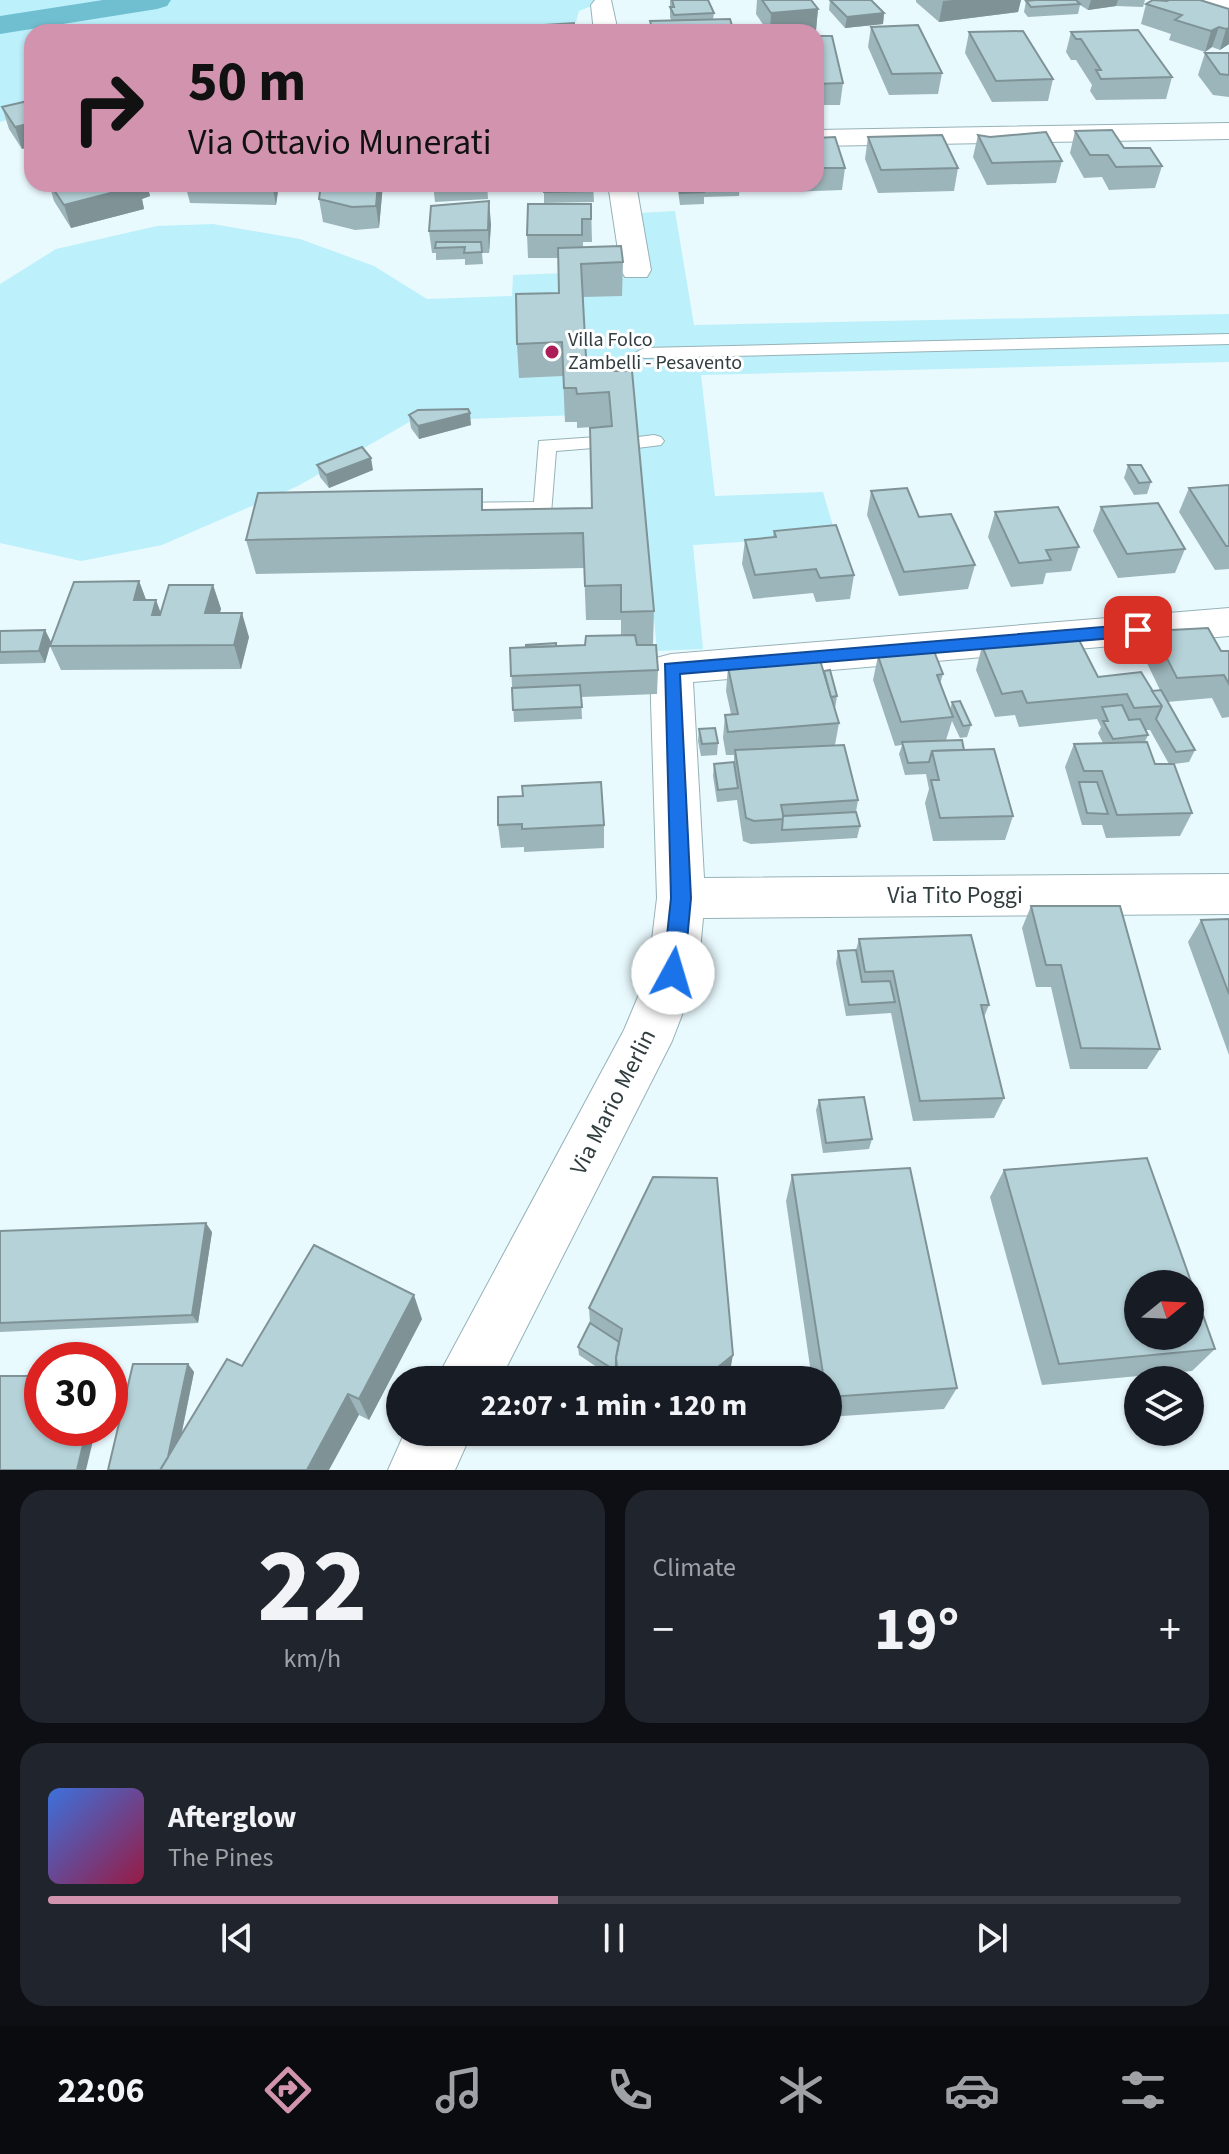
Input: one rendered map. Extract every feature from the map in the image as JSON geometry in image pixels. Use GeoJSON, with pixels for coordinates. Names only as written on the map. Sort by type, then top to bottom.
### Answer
{"type":"FeatureCollection","features":[{"type":"Feature","properties":{"kind":"street"},"geometry":{"type":"LineString","coordinates":[[1206,0],[1229,7]]}},
{"type":"Feature","properties":{"kind":"street"},"geometry":{"type":"LineString","coordinates":[[603,5],[605,24]]}},
{"type":"Feature","properties":{"kind":"street"},"geometry":{"type":"LineString","coordinates":[[824,138],[1229,131]]}},
{"type":"Feature","properties":{"kind":"street"},"geometry":{"type":"LineString","coordinates":[[1103,133],[1164,157],[1229,156]]}},
{"type":"Feature","properties":{"kind":"street"},"geometry":{"type":"LineString","coordinates":[[623,192],[636,270]]}},
{"type":"Feature","properties":{"kind":"street","name":"Via Mario Merlin"},"geometry":{"type":"LineString","coordinates":[[474,1366],[646,1041],[673,973],[681,898],[671,669],[1229,622]]}},
{"type":"Feature","properties":{"kind":"street","name":"Via Tito Poggi"},"geometry":{"type":"LineString","coordinates":[[681,898],[1229,894]]}},
{"type":"Feature","properties":{"kind":"street"},"geometry":{"type":"LineString","coordinates":[[420,1470],[433,1446]]}},
{"type":"Feature","properties":{"kind":"lane"},"geometry":{"type":"LineString","coordinates":[[644,353],[1229,339]]}},
{"type":"Feature","properties":{"kind":"lane"},"geometry":{"type":"LineString","coordinates":[[438,511],[544,509],[546,445],[611,442]]}},
{"type":"Feature","properties":{"kind":"shaded area"},"geometry":{"type":"Polygon","coordinates":[[[0,0],[607,0],[579,11],[576,22],[563,24],[24,24],[24,114],[0,122],[0,0]]]}},
{"type":"Feature","properties":{"kind":"shaded area"},"geometry":{"type":"Polygon","coordinates":[[[675,211],[694,325],[1229,314],[1229,362],[701,375],[715,496],[823,492],[836,536],[693,545],[703,649],[657,651],[635,413],[411,421],[298,486],[162,545],[81,561],[0,543],[0,284],[56,249],[157,226],[213,224],[300,239],[374,266],[427,299],[512,296],[513,275],[647,270],[639,213],[675,211]]]}},
{"type":"Feature","properties":{"kind":"building"},"geometry":{"type":"Polygon","coordinates":[[[672,0],[708,0],[714,13],[674,15],[670,7],[674,7],[672,0]]]}},
{"type":"Feature","properties":{"kind":"building"},"geometry":{"type":"Polygon","coordinates":[[[762,0],[811,0],[818,9],[771,13],[762,0]]]}},
{"type":"Feature","properties":{"kind":"building"},"geometry":{"type":"Polygon","coordinates":[[[830,0],[871,0],[884,13],[847,17],[830,0]]]}},
{"type":"Feature","properties":{"kind":"building"},"geometry":{"type":"Polygon","coordinates":[[[1076,0],[1080,4],[1031,7],[1026,1],[1076,0]]]}},
{"type":"Feature","properties":{"kind":"building"},"geometry":{"type":"Polygon","coordinates":[[[1153,0],[1200,0],[1229,9],[1229,28],[1219,27],[1211,31],[1175,20],[1182,15],[1146,4],[1153,0]]]}},
{"type":"Feature","properties":{"kind":"building"},"geometry":{"type":"Polygon","coordinates":[[[730,19],[732,24],[651,24],[650,21],[730,19]]]}},
{"type":"Feature","properties":{"kind":"building"},"geometry":{"type":"Polygon","coordinates":[[[918,25],[942,73],[892,74],[871,27],[918,25]]]}},
{"type":"Feature","properties":{"kind":"building"},"geometry":{"type":"Polygon","coordinates":[[[1138,30],[1172,77],[1101,79],[1096,70],[1101,70],[1081,39],[1076,39],[1071,32],[1138,30]]]}},
{"type":"Feature","properties":{"kind":"building"},"geometry":{"type":"Polygon","coordinates":[[[1023,31],[1053,79],[996,81],[969,32],[1023,31]]]}},
{"type":"Feature","properties":{"kind":"building"},"geometry":{"type":"Polygon","coordinates":[[[824,36],[832,36],[843,83],[824,84],[824,36]]]}},
{"type":"Feature","properties":{"kind":"building"},"geometry":{"type":"Polygon","coordinates":[[[1205,53],[1229,53],[1229,75],[1220,74],[1205,53]]]}},
{"type":"Feature","properties":{"kind":"building"},"geometry":{"type":"Polygon","coordinates":[[[24,102],[24,125],[15,127],[2,107],[24,102]]]}},
{"type":"Feature","properties":{"kind":"building"},"geometry":{"type":"Polygon","coordinates":[[[1112,130],[1124,148],[1150,148],[1162,166],[1116,167],[1108,155],[1090,155],[1075,131],[1112,130]]]}},
{"type":"Feature","properties":{"kind":"building"},"geometry":{"type":"Polygon","coordinates":[[[1046,132],[1062,161],[992,163],[978,135],[990,137],[1046,132]]]}},
{"type":"Feature","properties":{"kind":"building"},"geometry":{"type":"Polygon","coordinates":[[[942,135],[958,168],[881,170],[868,137],[942,135]]]}},
{"type":"Feature","properties":{"kind":"building"},"geometry":{"type":"Polygon","coordinates":[[[835,137],[845,168],[824,168],[824,138],[835,137]]]}},
{"type":"Feature","properties":{"kind":"building"},"geometry":{"type":"Polygon","coordinates":[[[55,192],[115,192],[64,205],[55,192]]]}},
{"type":"Feature","properties":{"kind":"building"},"geometry":{"type":"Polygon","coordinates":[[[320,192],[377,192],[376,206],[352,207],[319,199],[320,192]]]}},
{"type":"Feature","properties":{"kind":"building"},"geometry":{"type":"Polygon","coordinates":[[[489,201],[488,230],[429,231],[431,206],[489,201]]]}},
{"type":"Feature","properties":{"kind":"building"},"geometry":{"type":"Polygon","coordinates":[[[528,204],[591,204],[591,219],[582,219],[582,235],[527,235],[528,204]]]}},
{"type":"Feature","properties":{"kind":"building"},"geometry":{"type":"Polygon","coordinates":[[[436,242],[481,242],[482,252],[464,253],[465,247],[435,248],[436,242]]]}},
{"type":"Feature","properties":{"kind":"building"},"geometry":{"type":"Polygon","coordinates":[[[621,246],[623,262],[581,264],[586,357],[591,365],[603,371],[632,371],[654,611],[621,612],[621,585],[585,586],[583,533],[246,540],[258,493],[482,489],[482,510],[592,508],[590,428],[612,426],[609,392],[577,394],[576,388],[564,388],[562,342],[517,344],[516,294],[559,293],[558,248],[621,246]]]}},
{"type":"Feature","properties":{"kind":"building"},"geometry":{"type":"Polygon","coordinates":[[[468,409],[470,413],[418,426],[409,415],[418,410],[468,409]]]}},
{"type":"Feature","properties":{"kind":"building"},"geometry":{"type":"Polygon","coordinates":[[[362,447],[371,458],[326,475],[317,465],[362,447]]]}},
{"type":"Feature","properties":{"kind":"building"},"geometry":{"type":"Polygon","coordinates":[[[1128,465],[1141,465],[1151,482],[1139,483],[1128,465]]]}},
{"type":"Feature","properties":{"kind":"building"},"geometry":{"type":"Polygon","coordinates":[[[1229,485],[1229,546],[1226,546],[1189,488],[1229,485]]]}},
{"type":"Feature","properties":{"kind":"building"},"geometry":{"type":"Polygon","coordinates":[[[907,488],[919,517],[951,514],[975,565],[904,572],[871,491],[907,488]]]}},
{"type":"Feature","properties":{"kind":"building"},"geometry":{"type":"Polygon","coordinates":[[[1158,503],[1185,549],[1127,554],[1101,507],[1158,503]]]}},
{"type":"Feature","properties":{"kind":"building"},"geometry":{"type":"Polygon","coordinates":[[[1058,507],[1079,547],[1046,550],[1051,560],[1019,563],[995,512],[1058,507]]]}},
{"type":"Feature","properties":{"kind":"building"},"geometry":{"type":"Polygon","coordinates":[[[836,525],[854,575],[820,578],[816,569],[755,575],[745,540],[776,537],[774,531],[836,525]]]}},
{"type":"Feature","properties":{"kind":"building"},"geometry":{"type":"Polygon","coordinates":[[[139,581],[134,600],[156,600],[152,615],[160,615],[169,585],[213,585],[205,613],[242,613],[234,645],[50,646],[74,582],[139,581]]]}},
{"type":"Feature","properties":{"kind":"building"},"geometry":{"type":"Polygon","coordinates":[[[1208,628],[1221,651],[1229,651],[1229,684],[1224,675],[1177,678],[1153,631],[1208,628]]]}},
{"type":"Feature","properties":{"kind":"building"},"geometry":{"type":"Polygon","coordinates":[[[45,630],[39,651],[0,652],[0,631],[45,630]]]}},
{"type":"Feature","properties":{"kind":"building"},"geometry":{"type":"Polygon","coordinates":[[[635,635],[637,645],[656,645],[658,670],[511,676],[510,648],[585,645],[586,636],[635,635]]]}},
{"type":"Feature","properties":{"kind":"building"},"geometry":{"type":"Polygon","coordinates":[[[1078,638],[1098,677],[1141,672],[1162,706],[1134,708],[1127,694],[1027,703],[1022,691],[1002,694],[982,646],[1078,638]]]}},
{"type":"Feature","properties":{"kind":"building"},"geometry":{"type":"Polygon","coordinates":[[[556,643],[556,646],[526,647],[526,645],[556,643]]]}},
{"type":"Feature","properties":{"kind":"building"},"geometry":{"type":"Polygon","coordinates":[[[934,651],[943,674],[937,675],[953,717],[901,722],[878,656],[934,651]]]}},
{"type":"Feature","properties":{"kind":"building"},"geometry":{"type":"Polygon","coordinates":[[[820,660],[839,723],[728,732],[725,715],[738,714],[728,667],[820,660]]]}},
{"type":"Feature","properties":{"kind":"building"},"geometry":{"type":"Polygon","coordinates":[[[830,670],[837,696],[831,697],[824,671],[830,670]]]}},
{"type":"Feature","properties":{"kind":"building"},"geometry":{"type":"Polygon","coordinates":[[[580,685],[582,707],[513,710],[512,688],[580,685]]]}},
{"type":"Feature","properties":{"kind":"building"},"geometry":{"type":"Polygon","coordinates":[[[1161,690],[1195,750],[1176,752],[1156,719],[1162,706],[1152,691],[1161,690]]]}},
{"type":"Feature","properties":{"kind":"building"},"geometry":{"type":"Polygon","coordinates":[[[960,701],[971,725],[963,726],[952,702],[960,701]]]}},
{"type":"Feature","properties":{"kind":"building"},"geometry":{"type":"Polygon","coordinates":[[[1122,705],[1129,720],[1140,719],[1148,735],[1113,739],[1103,721],[1108,721],[1102,707],[1122,705]]]}},
{"type":"Feature","properties":{"kind":"building"},"geometry":{"type":"Polygon","coordinates":[[[715,728],[718,743],[702,744],[699,729],[715,728]]]}},
{"type":"Feature","properties":{"kind":"building"},"geometry":{"type":"Polygon","coordinates":[[[962,740],[964,750],[932,751],[929,762],[908,763],[902,742],[962,740]]]}},
{"type":"Feature","properties":{"kind":"building"},"geometry":{"type":"Polygon","coordinates":[[[1147,742],[1155,764],[1174,764],[1192,813],[1117,815],[1102,771],[1084,771],[1074,744],[1147,742]]]}},
{"type":"Feature","properties":{"kind":"building"},"geometry":{"type":"Polygon","coordinates":[[[844,745],[858,800],[781,805],[784,819],[754,821],[746,818],[735,750],[844,745]]]}},
{"type":"Feature","properties":{"kind":"building"},"geometry":{"type":"Polygon","coordinates":[[[994,749],[1013,816],[940,818],[931,780],[939,780],[932,751],[994,749]]]}},
{"type":"Feature","properties":{"kind":"building"},"geometry":{"type":"Polygon","coordinates":[[[734,762],[738,788],[718,790],[714,764],[734,762]]]}},
{"type":"Feature","properties":{"kind":"building"},"geometry":{"type":"Polygon","coordinates":[[[601,782],[604,825],[522,829],[522,824],[498,825],[498,797],[523,796],[522,786],[601,782]]]}},
{"type":"Feature","properties":{"kind":"building"},"geometry":{"type":"Polygon","coordinates":[[[1079,782],[1097,782],[1108,814],[1087,813],[1079,782]]]}},
{"type":"Feature","properties":{"kind":"building"},"geometry":{"type":"Polygon","coordinates":[[[856,812],[860,826],[782,830],[783,816],[856,812]]]}},
{"type":"Feature","properties":{"kind":"building"},"geometry":{"type":"Polygon","coordinates":[[[1031,906],[1120,906],[1160,1049],[1081,1048],[1061,965],[1046,965],[1031,906]]]}},
{"type":"Feature","properties":{"kind":"building"},"geometry":{"type":"Polygon","coordinates":[[[1229,919],[1229,994],[1201,920],[1229,919]]]}},
{"type":"Feature","properties":{"kind":"building"},"geometry":{"type":"Polygon","coordinates":[[[971,935],[989,1005],[981,1005],[1004,1098],[920,1101],[893,971],[865,972],[859,939],[971,935]]]}},
{"type":"Feature","properties":{"kind":"building"},"geometry":{"type":"Polygon","coordinates":[[[856,950],[862,982],[890,981],[895,1002],[849,1005],[838,951],[856,950]]]}},
{"type":"Feature","properties":{"kind":"building"},"geometry":{"type":"Polygon","coordinates":[[[864,1097],[872,1139],[826,1143],[819,1100],[864,1097]]]}},
{"type":"Feature","properties":{"kind":"building"},"geometry":{"type":"Polygon","coordinates":[[[1147,1158],[1187,1270],[1124,1270],[1124,1350],[1204,1350],[1204,1318],[1215,1349],[1059,1364],[1004,1170],[1147,1158]]]}},
{"type":"Feature","properties":{"kind":"building"},"geometry":{"type":"Polygon","coordinates":[[[910,1168],[957,1388],[842,1396],[842,1366],[822,1366],[792,1175],[910,1168]]]}},
{"type":"Feature","properties":{"kind":"building"},"geometry":{"type":"Polygon","coordinates":[[[653,1177],[717,1178],[733,1355],[719,1366],[617,1366],[622,1329],[589,1308],[653,1177]]]}},
{"type":"Feature","properties":{"kind":"building"},"geometry":{"type":"Polygon","coordinates":[[[206,1223],[192,1315],[0,1323],[0,1231],[206,1223]]]}},
{"type":"Feature","properties":{"kind":"building"},"geometry":{"type":"Polygon","coordinates":[[[314,1245],[414,1295],[359,1399],[348,1394],[307,1470],[160,1470],[227,1359],[242,1366],[314,1245]]]}},
{"type":"Feature","properties":{"kind":"building"},"geometry":{"type":"Polygon","coordinates":[[[590,1323],[619,1342],[616,1366],[608,1366],[578,1347],[590,1323]]]}},
{"type":"Feature","properties":{"kind":"building"},"geometry":{"type":"Polygon","coordinates":[[[133,1364],[188,1364],[168,1457],[160,1470],[108,1470],[114,1446],[128,1446],[128,1385],[133,1364]]]}},
{"type":"Feature","properties":{"kind":"building"},"geometry":{"type":"Polygon","coordinates":[[[0,1376],[24,1376],[24,1446],[83,1446],[77,1470],[0,1470],[0,1376]]]}},
{"type":"Feature","properties":{"kind":"waterway"},"geometry":{"type":"LineString","coordinates":[[0,25],[157,0]]}},
{"type":"Feature","properties":{"kind":"place","name":"Villa Folco Zambelli - Pesavento"},"geometry":{"type":"Point","coordinates":[552,352]}},
{"type":"Feature","properties":{"kind":"route"},"geometry":{"type":"LineString","coordinates":[[673,973],[681,898],[671,669],[1138,630]]}}]}
